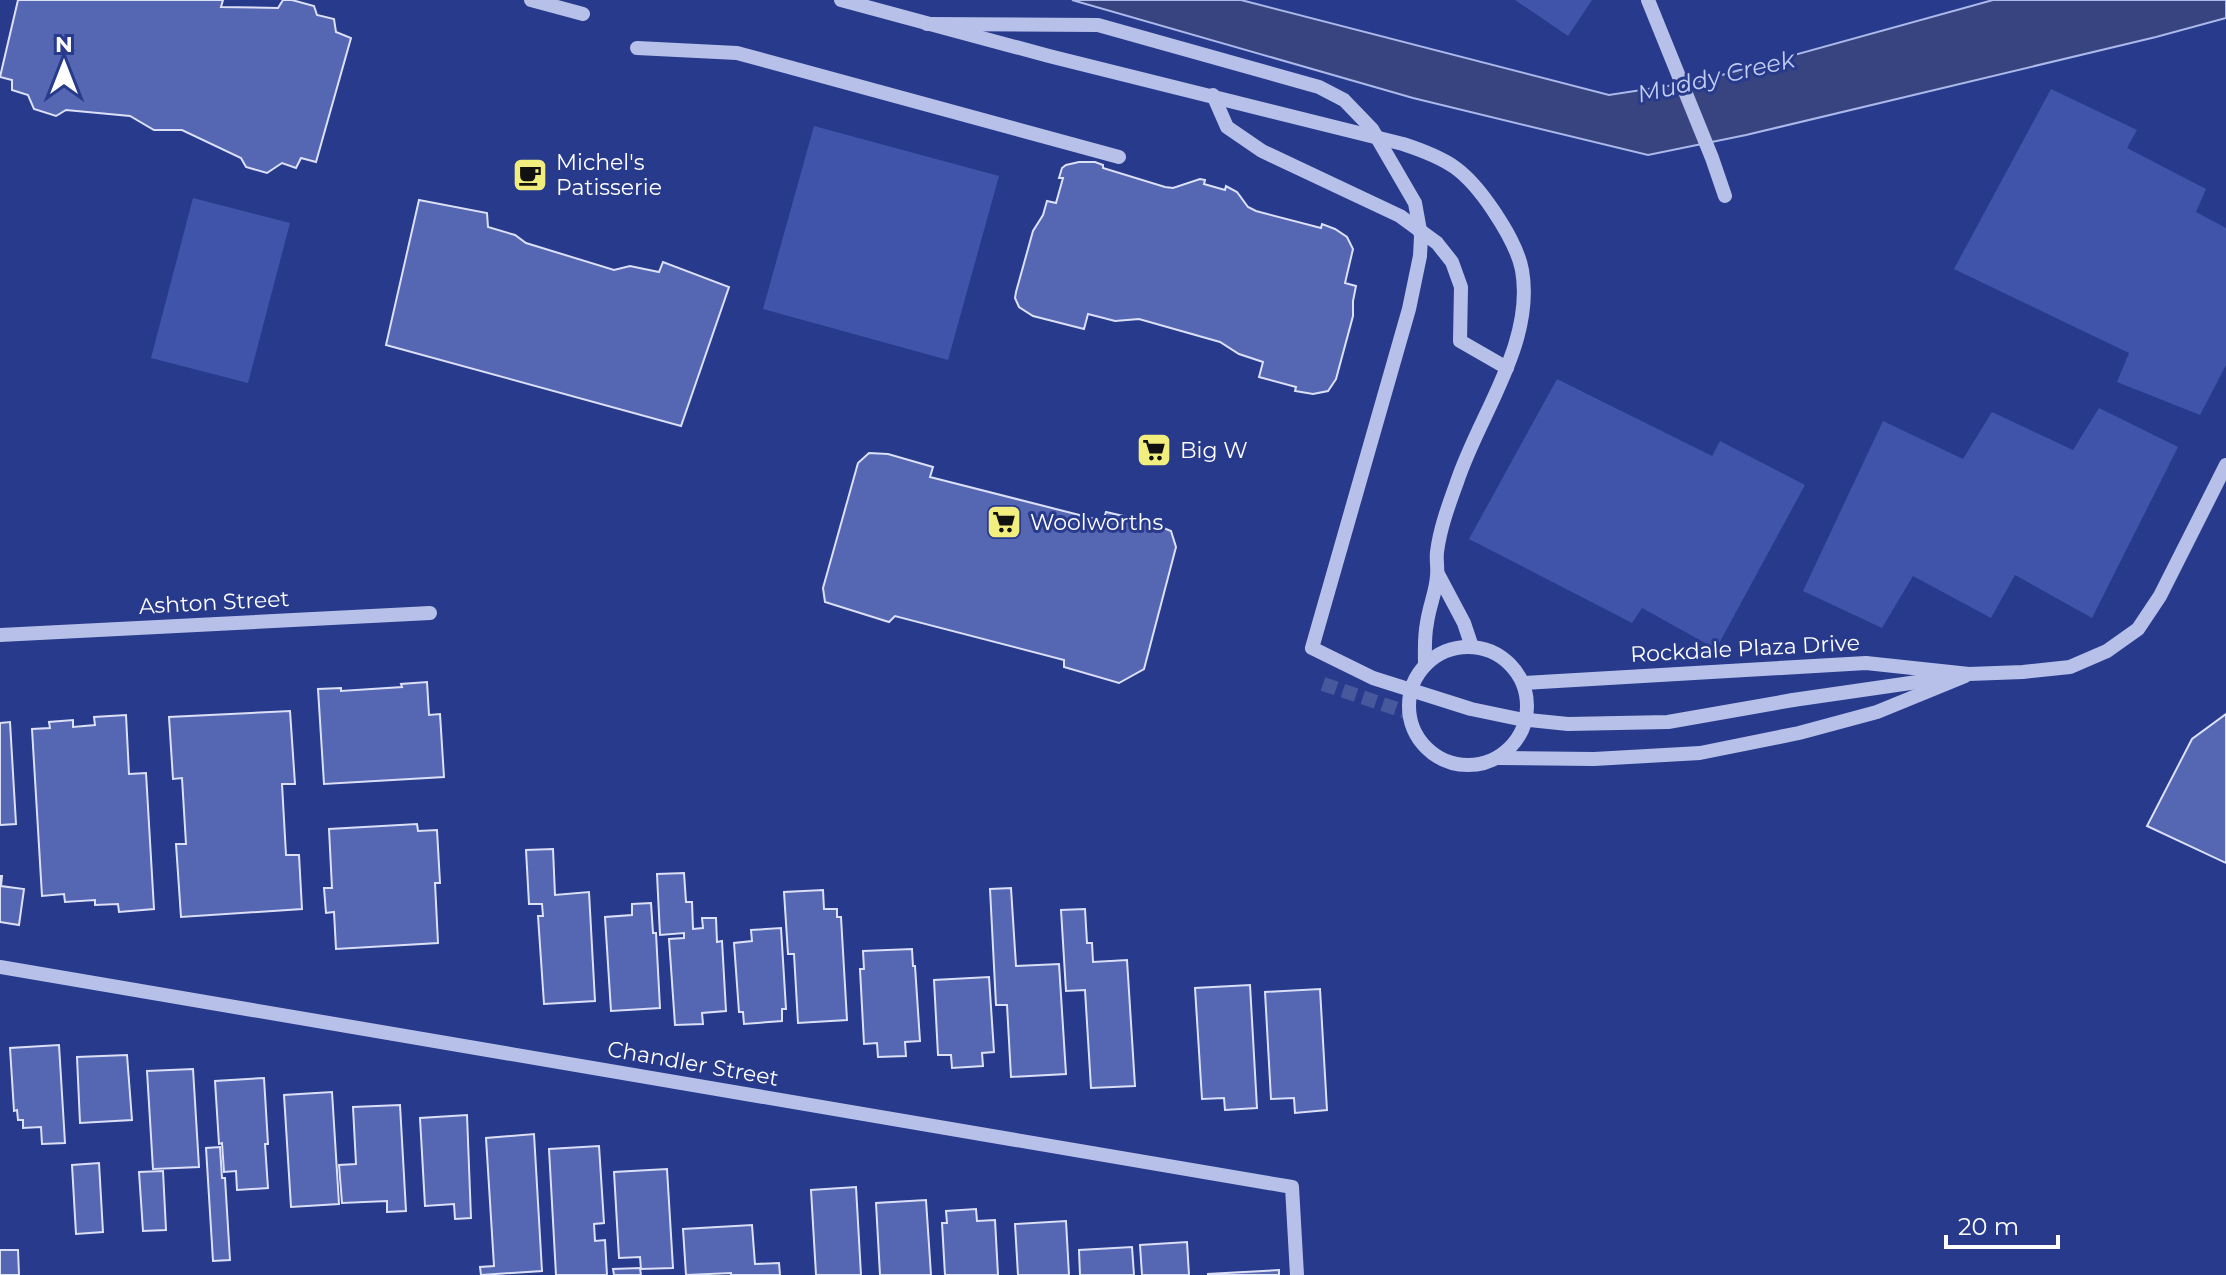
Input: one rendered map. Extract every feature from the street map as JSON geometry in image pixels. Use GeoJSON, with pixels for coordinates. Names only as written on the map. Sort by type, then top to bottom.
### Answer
{"type":"FeatureCollection","features":[{"type":"Feature","properties":{"kind":"street"},"geometry":{"type":"LineString","coordinates":[[531,0],[583,14]]}},
{"type":"Feature","properties":{"kind":"street"},"geometry":{"type":"LineString","coordinates":[[841,0],[1049,56],[1403,144],[1445,159],[1483,195],[1513,244],[1521,270],[1524,301],[1507,368],[1458,477],[1441,530],[1436,555],[1438,574],[1426,626],[1425,665]]}},
{"type":"Feature","properties":{"kind":"street"},"geometry":{"type":"LineString","coordinates":[[1648,0],[1725,196]]}},
{"type":"Feature","properties":{"kind":"street"},"geometry":{"type":"LineString","coordinates":[[927,24],[1098,25],[1319,87],[1344,100],[1372,129],[1415,203],[1421,236],[1420,256],[1409,309],[1312,648],[1373,678],[1471,709],[1519,719],[1568,724],[1668,722],[1969,674]]}},
{"type":"Feature","properties":{"kind":"street"},"geometry":{"type":"LineString","coordinates":[[637,48],[737,53],[1119,157]]}},
{"type":"Feature","properties":{"kind":"street"},"geometry":{"type":"LineString","coordinates":[[1213,95],[1227,127],[1262,151],[1400,216],[1437,243],[1452,262],[1461,287],[1460,341],[1507,368]]}},
{"type":"Feature","properties":{"kind":"street","name":"Rockdale Plaza Drive"},"geometry":{"type":"LineString","coordinates":[[1523,683],[1866,663],[1969,674],[2070,667],[2107,651],[2138,629],[2160,596],[2226,465]]}},
{"type":"Feature","properties":{"kind":"street"},"geometry":{"type":"LineString","coordinates":[[1438,574],[1464,623],[1472,647]]}},
{"type":"Feature","properties":{"kind":"street","name":"Ashton Street"},"geometry":{"type":"LineString","coordinates":[[0,635],[430,613]]}},
{"type":"Feature","properties":{"kind":"street"},"geometry":{"type":"LineString","coordinates":[[1472,647],[1488,650],[1514,669],[1523,683],[1527,699],[1521,733],[1511,747],[1497,758],[1479,764],[1460,764],[1441,759],[1426,748],[1414,732],[1409,713],[1409,696],[1425,665],[1438,655],[1472,647]]}},
{"type":"Feature","properties":{"kind":"street","name":"Rockdale Plaza Drive"},"geometry":{"type":"LineString","coordinates":[[1497,758],[1594,759],[1700,753],[1799,733],[1877,712],[1969,674]]}},
{"type":"Feature","properties":{"kind":"street","name":"Chandler Street"},"geometry":{"type":"LineString","coordinates":[[0,967],[1292,1187],[1297,1275]]}},
{"type":"Feature","properties":{"kind":"shaded area"},"geometry":{"type":"Polygon","coordinates":[[[1515,0],[1592,0],[1568,36],[1515,0]]]}},
{"type":"Feature","properties":{"kind":"shaded area"},"geometry":{"type":"Polygon","coordinates":[[[2051,89],[2137,130],[2127,148],[2206,189],[2196,212],[2226,228],[2226,365],[2200,415],[2117,382],[2129,353],[1954,269],[2051,89]]]}},
{"type":"Feature","properties":{"kind":"shaded area"},"geometry":{"type":"Polygon","coordinates":[[[814,126],[999,176],[948,360],[763,309],[814,126]]]}},
{"type":"Feature","properties":{"kind":"shaded area"},"geometry":{"type":"Polygon","coordinates":[[[193,198],[290,223],[248,383],[151,358],[193,198]]]}},
{"type":"Feature","properties":{"kind":"shaded area"},"geometry":{"type":"Polygon","coordinates":[[[1557,379],[1712,456],[1720,441],[1805,485],[1716,649],[1642,608],[1632,623],[1469,539],[1557,379]]]}},
{"type":"Feature","properties":{"kind":"shaded area"},"geometry":{"type":"Polygon","coordinates":[[[2099,408],[2178,447],[2092,618],[2015,575],[1991,618],[1913,576],[1882,628],[1803,591],[1883,421],[1963,459],[1992,412],[2073,450],[2099,408]]]}},
{"type":"Feature","properties":{"kind":"water","name":"Muddy Creek"},"geometry":{"type":"Polygon","coordinates":[[[1072,0],[1241,0],[1609,95],[1700,81],[1993,0],[2226,0],[2226,18],[1746,135],[1648,155],[1413,98],[1072,0]]]}},
{"type":"Feature","properties":{"kind":"building"},"geometry":{"type":"Polygon","coordinates":[[[18,0],[223,0],[221,7],[278,8],[283,0],[292,0],[314,6],[317,15],[334,19],[336,32],[351,38],[316,162],[301,158],[296,168],[282,163],[267,173],[246,167],[241,158],[182,130],[154,130],[130,116],[66,110],[56,116],[34,109],[28,95],[12,90],[12,80],[0,77],[18,0]]]}},
{"type":"Feature","properties":{"kind":"building"},"geometry":{"type":"Polygon","coordinates":[[[1079,162],[1095,162],[1103,168],[1165,187],[1205,180],[1204,184],[1225,190],[1226,186],[1237,192],[1248,207],[1256,211],[1321,228],[1322,224],[1347,237],[1353,249],[1345,283],[1356,286],[1353,316],[1336,379],[1328,391],[1313,394],[1295,391],[1296,387],[1259,377],[1263,362],[1239,354],[1220,342],[1139,319],[1115,321],[1088,314],[1084,329],[1033,316],[1019,307],[1016,292],[1033,231],[1047,201],[1056,203],[1063,178],[1059,178],[1062,168],[1079,162]]]}},
{"type":"Feature","properties":{"kind":"building"},"geometry":{"type":"Polygon","coordinates":[[[419,200],[487,213],[488,227],[515,235],[526,243],[614,270],[630,266],[659,272],[663,262],[729,287],[681,426],[386,345],[419,200]]]}},
{"type":"Feature","properties":{"kind":"building"},"geometry":{"type":"Polygon","coordinates":[[[869,453],[888,454],[933,467],[930,477],[1103,521],[1106,512],[1149,522],[1171,531],[1176,547],[1144,669],[1119,683],[1064,667],[1064,660],[895,616],[889,622],[825,602],[823,588],[858,463],[869,453]]]}},
{"type":"Feature","properties":{"kind":"building"},"geometry":{"type":"Polygon","coordinates":[[[427,682],[429,715],[440,714],[444,777],[324,784],[318,689],[341,688],[341,691],[427,682]]]}},
{"type":"Feature","properties":{"kind":"building"},"geometry":{"type":"Polygon","coordinates":[[[290,711],[295,784],[282,784],[286,855],[299,855],[302,909],[181,917],[176,844],[186,844],[182,778],[173,779],[169,717],[290,711]]]}},
{"type":"Feature","properties":{"kind":"building"},"geometry":{"type":"Polygon","coordinates":[[[2226,714],[2226,863],[2147,826],[2192,739],[2226,714]]]}},
{"type":"Feature","properties":{"kind":"building"},"geometry":{"type":"Polygon","coordinates":[[[126,715],[129,774],[146,773],[154,909],[119,912],[118,904],[95,905],[95,900],[65,902],[64,894],[42,896],[32,729],[50,728],[49,722],[73,720],[73,727],[95,725],[94,717],[126,715]]]}},
{"type":"Feature","properties":{"kind":"building"},"geometry":{"type":"Polygon","coordinates":[[[10,722],[16,824],[0,825],[0,723],[10,722]]]}},
{"type":"Feature","properties":{"kind":"building"},"geometry":{"type":"Polygon","coordinates":[[[417,824],[418,831],[437,830],[440,883],[435,883],[438,943],[336,949],[334,912],[326,913],[324,888],[332,888],[329,829],[417,824]]]}},
{"type":"Feature","properties":{"kind":"building"},"geometry":{"type":"Polygon","coordinates":[[[553,849],[555,895],[589,892],[595,1001],[544,1004],[538,916],[543,916],[542,904],[529,904],[526,850],[553,849]]]}},
{"type":"Feature","properties":{"kind":"building"},"geometry":{"type":"Polygon","coordinates":[[[684,873],[686,902],[692,902],[693,929],[703,928],[702,918],[716,918],[717,942],[722,941],[726,1011],[702,1013],[703,1024],[675,1025],[669,939],[684,938],[684,933],[660,935],[657,874],[684,873]]]}},
{"type":"Feature","properties":{"kind":"building"},"geometry":{"type":"Polygon","coordinates":[[[0,876],[1,886],[24,889],[19,925],[0,922],[0,876]]]}},
{"type":"Feature","properties":{"kind":"building"},"geometry":{"type":"Polygon","coordinates":[[[1011,888],[1016,966],[1059,964],[1066,1074],[1011,1077],[1007,1005],[996,1005],[990,889],[1011,888]]]}},
{"type":"Feature","properties":{"kind":"building"},"geometry":{"type":"Polygon","coordinates":[[[823,890],[824,909],[837,909],[837,917],[841,917],[847,1020],[798,1023],[794,954],[788,954],[784,892],[823,890]]]}},
{"type":"Feature","properties":{"kind":"building"},"geometry":{"type":"Polygon","coordinates":[[[651,903],[653,933],[656,933],[660,1008],[611,1011],[605,917],[632,915],[632,904],[651,903]]]}},
{"type":"Feature","properties":{"kind":"building"},"geometry":{"type":"Polygon","coordinates":[[[1085,909],[1087,943],[1092,943],[1093,962],[1127,960],[1135,1086],[1091,1088],[1085,990],[1066,991],[1061,910],[1085,909]]]}},
{"type":"Feature","properties":{"kind":"building"},"geometry":{"type":"Polygon","coordinates":[[[781,928],[786,1009],[782,1009],[782,1021],[744,1024],[743,1012],[739,1012],[734,943],[752,941],[751,930],[781,928]]]}},
{"type":"Feature","properties":{"kind":"building"},"geometry":{"type":"Polygon","coordinates":[[[912,949],[920,1041],[905,1042],[906,1056],[878,1057],[877,1043],[864,1044],[860,969],[864,969],[863,951],[912,949]]]}},
{"type":"Feature","properties":{"kind":"building"},"geometry":{"type":"Polygon","coordinates":[[[989,977],[994,1052],[982,1053],[983,1066],[952,1068],[951,1055],[938,1055],[934,980],[989,977]]]}},
{"type":"Feature","properties":{"kind":"building"},"geometry":{"type":"Polygon","coordinates":[[[1250,985],[1257,1108],[1225,1110],[1224,1098],[1202,1099],[1195,988],[1250,985]]]}},
{"type":"Feature","properties":{"kind":"building"},"geometry":{"type":"Polygon","coordinates":[[[1320,989],[1327,1110],[1295,1113],[1294,1098],[1271,1099],[1265,992],[1320,989]]]}},
{"type":"Feature","properties":{"kind":"building"},"geometry":{"type":"Polygon","coordinates":[[[59,1045],[65,1143],[42,1144],[41,1127],[23,1128],[23,1120],[18,1120],[17,1110],[14,1111],[10,1048],[59,1045]]]}},
{"type":"Feature","properties":{"kind":"building"},"geometry":{"type":"Polygon","coordinates":[[[127,1055],[132,1120],[80,1123],[77,1057],[127,1055]]]}},
{"type":"Feature","properties":{"kind":"building"},"geometry":{"type":"Polygon","coordinates":[[[193,1069],[199,1167],[153,1169],[147,1071],[193,1069]]]}},
{"type":"Feature","properties":{"kind":"building"},"geometry":{"type":"Polygon","coordinates":[[[264,1078],[268,1188],[237,1190],[236,1171],[224,1172],[215,1081],[264,1078]]]}},
{"type":"Feature","properties":{"kind":"building"},"geometry":{"type":"Polygon","coordinates":[[[332,1092],[339,1204],[291,1207],[284,1095],[332,1092]]]}},
{"type":"Feature","properties":{"kind":"building"},"geometry":{"type":"Polygon","coordinates":[[[400,1105],[406,1211],[387,1212],[387,1201],[342,1203],[339,1165],[356,1164],[353,1107],[400,1105]]]}},
{"type":"Feature","properties":{"kind":"building"},"geometry":{"type":"Polygon","coordinates":[[[467,1115],[471,1218],[455,1219],[454,1204],[425,1206],[420,1118],[467,1115]]]}},
{"type":"Feature","properties":{"kind":"building"},"geometry":{"type":"Polygon","coordinates":[[[534,1134],[542,1271],[481,1275],[480,1267],[494,1266],[486,1138],[534,1134]]]}},
{"type":"Feature","properties":{"kind":"building"},"geometry":{"type":"Polygon","coordinates":[[[599,1146],[604,1223],[594,1224],[595,1241],[605,1240],[607,1275],[556,1275],[549,1149],[599,1146]]]}},
{"type":"Feature","properties":{"kind":"building"},"geometry":{"type":"Polygon","coordinates":[[[220,1147],[230,1260],[213,1261],[206,1148],[220,1147]]]}},
{"type":"Feature","properties":{"kind":"building"},"geometry":{"type":"Polygon","coordinates":[[[99,1163],[103,1232],[76,1234],[72,1165],[99,1163]]]}},
{"type":"Feature","properties":{"kind":"building"},"geometry":{"type":"Polygon","coordinates":[[[667,1169],[673,1268],[641,1269],[640,1257],[619,1258],[614,1172],[667,1169]]]}},
{"type":"Feature","properties":{"kind":"building"},"geometry":{"type":"Polygon","coordinates":[[[163,1171],[166,1230],[143,1231],[139,1172],[163,1171]]]}},
{"type":"Feature","properties":{"kind":"building"},"geometry":{"type":"Polygon","coordinates":[[[856,1187],[861,1275],[816,1275],[811,1190],[856,1187]]]}},
{"type":"Feature","properties":{"kind":"building"},"geometry":{"type":"Polygon","coordinates":[[[926,1200],[931,1275],[880,1275],[876,1203],[926,1200]]]}},
{"type":"Feature","properties":{"kind":"building"},"geometry":{"type":"Polygon","coordinates":[[[976,1209],[977,1221],[995,1220],[998,1275],[945,1275],[942,1223],[947,1223],[946,1211],[976,1209]]]}},
{"type":"Feature","properties":{"kind":"building"},"geometry":{"type":"Polygon","coordinates":[[[1066,1221],[1069,1275],[1018,1275],[1015,1224],[1066,1221]]]}},
{"type":"Feature","properties":{"kind":"building"},"geometry":{"type":"Polygon","coordinates":[[[752,1225],[755,1264],[779,1263],[780,1275],[686,1275],[683,1229],[752,1225]]]}},
{"type":"Feature","properties":{"kind":"building"},"geometry":{"type":"Polygon","coordinates":[[[1187,1242],[1189,1275],[1142,1275],[1140,1245],[1187,1242]]]}},
{"type":"Feature","properties":{"kind":"building"},"geometry":{"type":"Polygon","coordinates":[[[1132,1247],[1134,1275],[1080,1275],[1079,1250],[1132,1247]]]}},
{"type":"Feature","properties":{"kind":"building"},"geometry":{"type":"Polygon","coordinates":[[[0,1250],[18,1250],[19,1275],[0,1275],[0,1250]]]}},
{"type":"Feature","properties":{"kind":"building"},"geometry":{"type":"Polygon","coordinates":[[[640,1268],[641,1275],[614,1275],[613,1269],[640,1268]]]}},
{"type":"Feature","properties":{"kind":"building"},"geometry":{"type":"Polygon","coordinates":[[[1279,1270],[1279,1275],[1208,1275],[1208,1274],[1279,1270]]]}},
{"type":"Feature","properties":{"kind":"tunnel"},"geometry":{"type":"LineString","coordinates":[[1323,684],[1409,713]]}},
{"type":"Feature","properties":{"kind":"place","name":"Michel's Patisserie"},"geometry":{"type":"Point","coordinates":[530,175]}},
{"type":"Feature","properties":{"kind":"place","name":"Big W"},"geometry":{"type":"Point","coordinates":[1154,450]}},
{"type":"Feature","properties":{"kind":"place","name":"Woolworths"},"geometry":{"type":"Point","coordinates":[1004,522]}}]}
